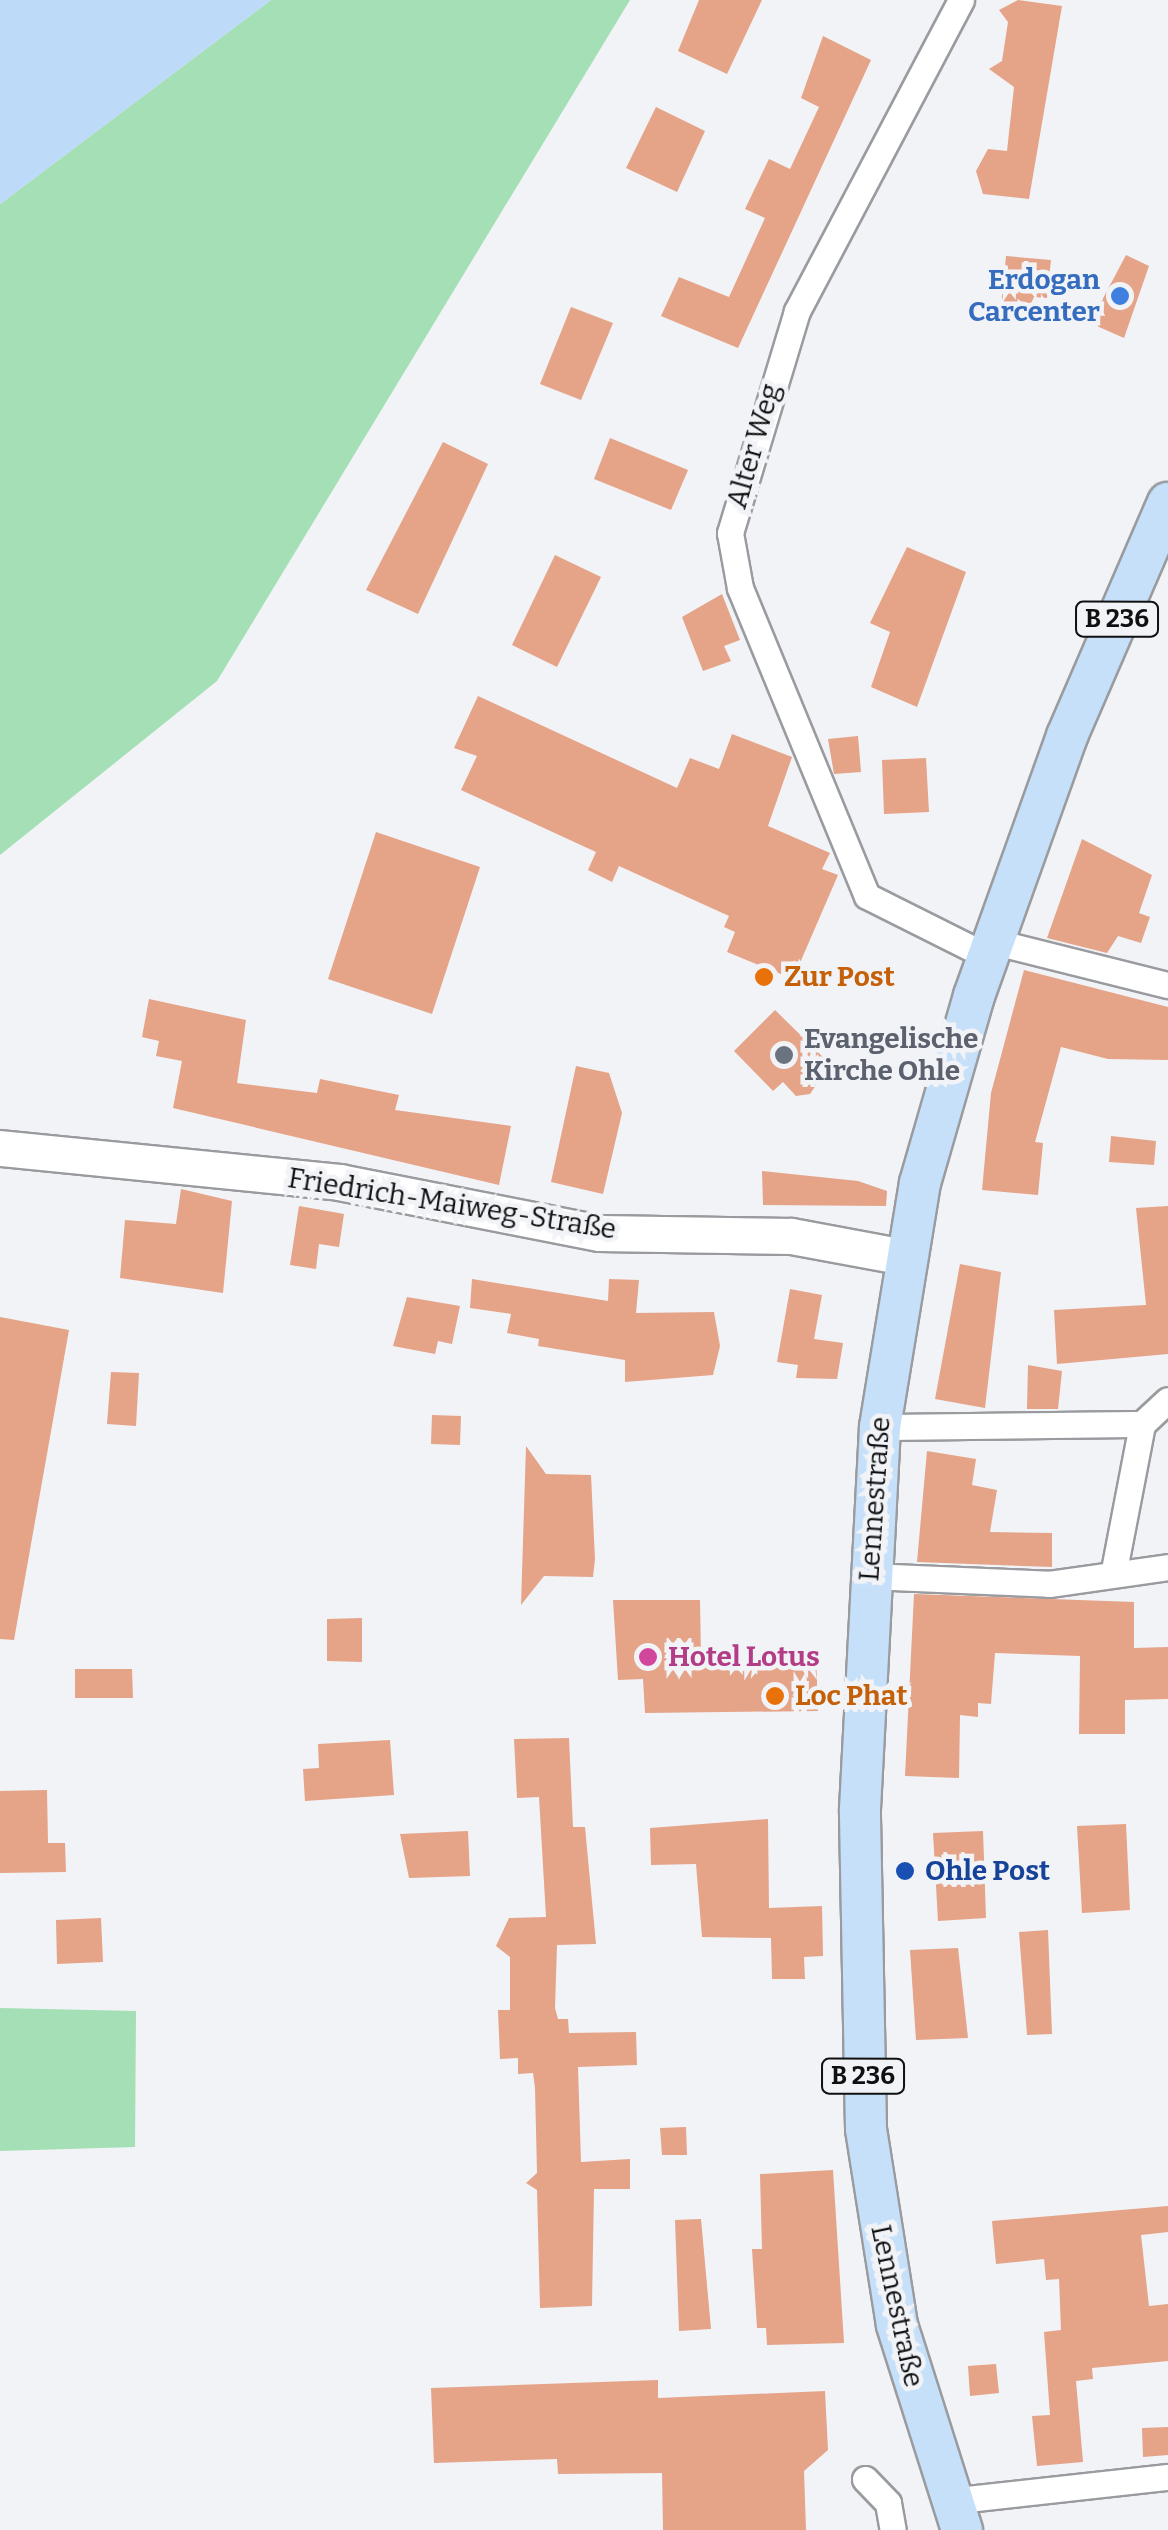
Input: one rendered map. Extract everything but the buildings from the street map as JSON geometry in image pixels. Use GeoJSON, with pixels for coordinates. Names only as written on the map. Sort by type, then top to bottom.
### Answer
{"type":"FeatureCollection","features":[{"type":"Feature","properties":{"kind":"main road","name":"Lennestraße"},"geometry":{"type":"LineString","coordinates":[[956,2515],[897,2325],[866,2128],[859,1878],[868,1576],[880,1427],[904,1257],[989,948],[1067,736],[1168,503]]}},
{"type":"Feature","properties":{"kind":"street","name":"Alter Weg"},"geometry":{"type":"LineString","coordinates":[[961,0],[797,311],[730,533],[740,588],[867,896],[989,948],[1168,985]]}},
{"type":"Feature","properties":{"kind":"street","name":"Friedrich-Maiweg-Straße"},"geometry":{"type":"LineString","coordinates":[[0,1148],[339,1182],[599,1233],[791,1236],[904,1257]]}},
{"type":"Feature","properties":{"kind":"street"},"geometry":{"type":"LineString","coordinates":[[1114,1570],[1142,1424],[1168,1400]]}},
{"type":"Feature","properties":{"kind":"street"},"geometry":{"type":"LineString","coordinates":[[880,1427],[1142,1424]]}},
{"type":"Feature","properties":{"kind":"street"},"geometry":{"type":"LineString","coordinates":[[868,1576],[1050,1584],[1114,1570],[1168,1567]]}},
{"type":"Feature","properties":{"kind":"street"},"geometry":{"type":"LineString","coordinates":[[956,2515],[1168,2476]]}},
{"type":"Feature","properties":{"kind":"street"},"geometry":{"type":"LineString","coordinates":[[864,2478],[888,2504],[893,2530]]}},
{"type":"Feature","properties":{"kind":"green space"},"geometry":{"type":"Polygon","coordinates":[[[271,0],[630,0],[217,681],[0,855],[0,204],[271,0]]]}},
{"type":"Feature","properties":{"kind":"green space"},"geometry":{"type":"Polygon","coordinates":[[[0,2008],[136,2011],[135,2147],[0,2151],[0,2008]]]}},
{"type":"Feature","properties":{"kind":"water"},"geometry":{"type":"Polygon","coordinates":[[[0,0],[271,0],[0,204],[0,0]]]}},
{"type":"Feature","properties":{"kind":"place","name":"Erdogan Carcenter"},"geometry":{"type":"Point","coordinates":[1120,296]}},
{"type":"Feature","properties":{"kind":"place","name":"Zur Post"},"geometry":{"type":"Point","coordinates":[764,977]}},
{"type":"Feature","properties":{"kind":"place","name":"Evangelische Kirche Ohle"},"geometry":{"type":"Point","coordinates":[784,1055]}},
{"type":"Feature","properties":{"kind":"place","name":"Hotel Lotus"},"geometry":{"type":"Point","coordinates":[648,1657]}},
{"type":"Feature","properties":{"kind":"place","name":"Loc Phat"},"geometry":{"type":"Point","coordinates":[775,1696]}},
{"type":"Feature","properties":{"kind":"place","name":"Ohle Post"},"geometry":{"type":"Point","coordinates":[905,1871]}}]}
